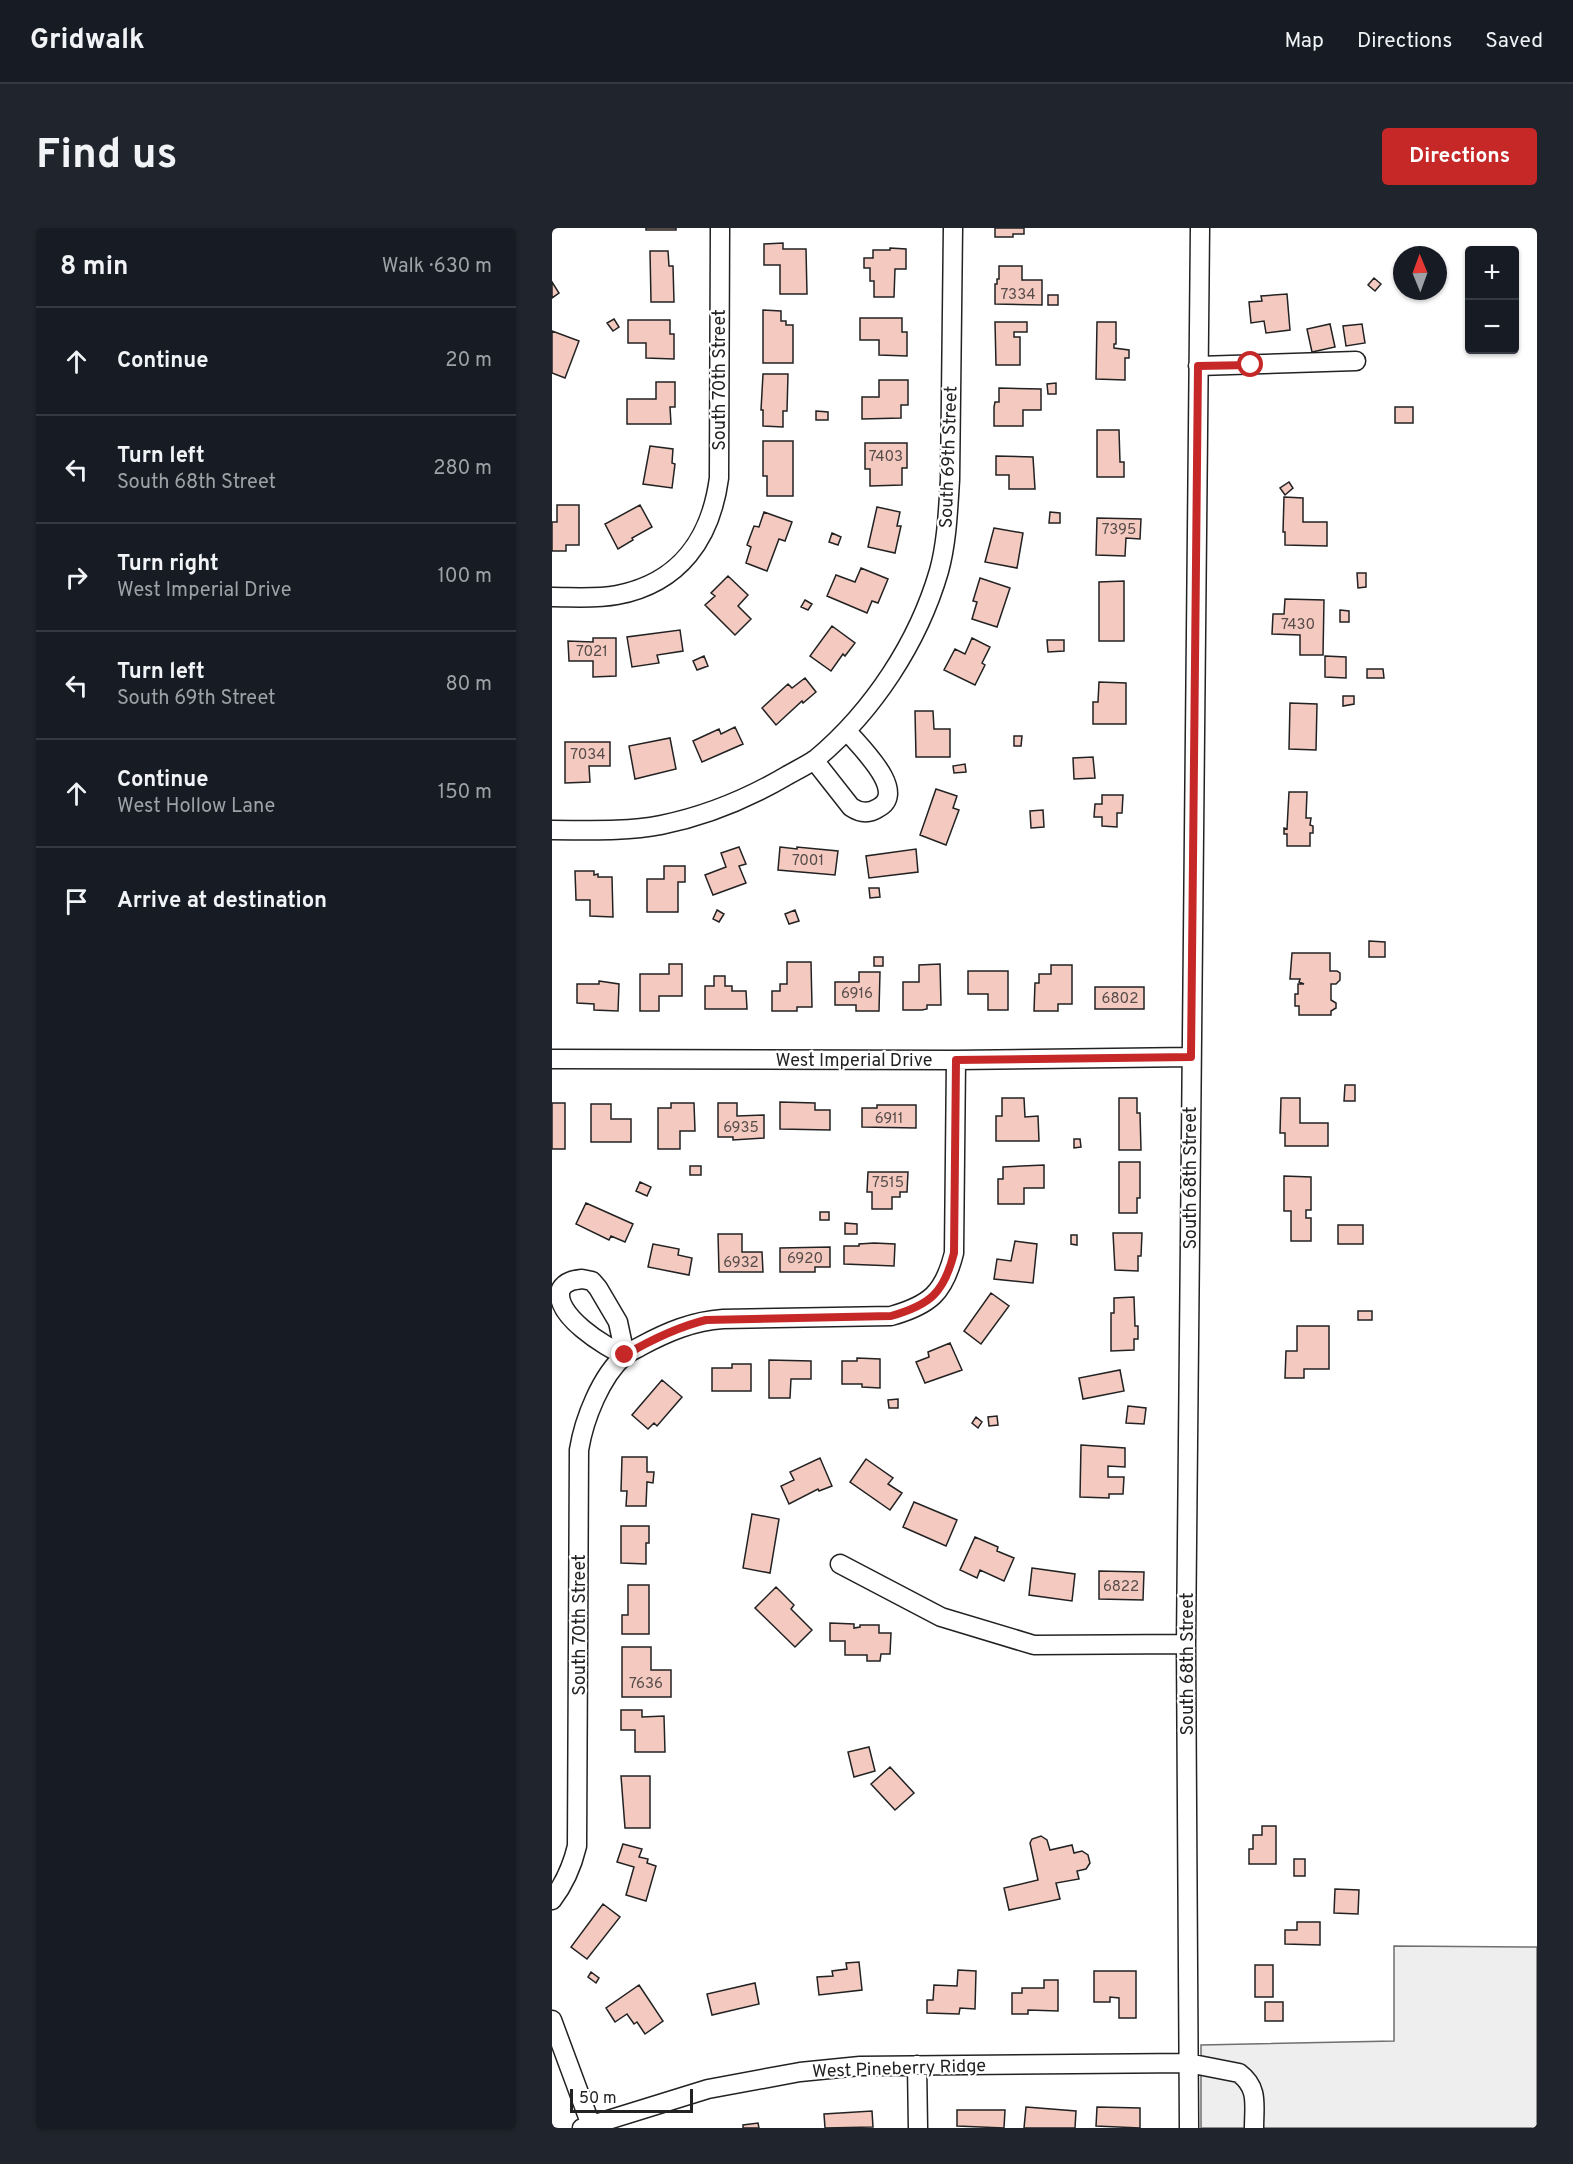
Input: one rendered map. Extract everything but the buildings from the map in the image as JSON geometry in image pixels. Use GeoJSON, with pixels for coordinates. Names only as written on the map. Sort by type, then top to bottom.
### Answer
{"type":"FeatureCollection","features":[{"type":"Feature","properties":{"kind":"street","name":"South 70th Street"},"geometry":{"type":"LineString","coordinates":[[552,597],[616,596],[657,581],[681,563],[700,542],[706,529],[716,498],[719,478],[720,228]]}},
{"type":"Feature","properties":{"kind":"street","name":"South 69th Street"},"geometry":{"type":"LineString","coordinates":[[552,830],[606,831],[662,825],[701,815],[765,789],[813,760],[847,731],[906,652],[925,611],[940,569],[948,518],[953,228]]}},
{"type":"Feature","properties":{"kind":"street","name":"South 68th Street"},"geometry":{"type":"LineString","coordinates":[[1190,2128],[1186,1644],[1200,228]]}},
{"type":"Feature","properties":{"kind":"street"},"geometry":{"type":"LineString","coordinates":[[1198,366],[1356,361]]}},
{"type":"Feature","properties":{"kind":"street"},"geometry":{"type":"LineString","coordinates":[[813,760],[851,807],[866,812],[882,806],[887,799],[887,782],[847,731]]}},
{"type":"Feature","properties":{"kind":"street","name":"West Imperial Drive"},"geometry":{"type":"LineString","coordinates":[[552,1059],[956,1060],[1191,1057]]}},
{"type":"Feature","properties":{"kind":"street","name":"South 70th Street"},"geometry":{"type":"LineString","coordinates":[[552,1900],[563,1885],[577,1846],[579,1450],[582,1433],[592,1405],[610,1374],[625,1355],[687,1325],[706,1320],[891,1316],[911,1311],[924,1304],[942,1287],[954,1253],[956,1060]]}},
{"type":"Feature","properties":{"kind":"street"},"geometry":{"type":"LineString","coordinates":[[840,1564],[941,1617],[1034,1645],[1186,1644]]}},
{"type":"Feature","properties":{"kind":"street"},"geometry":{"type":"LineString","coordinates":[[552,2020],[589,2127]]}},
{"type":"Feature","properties":{"kind":"street","name":"West Pineberry Ridge"},"geometry":{"type":"LineString","coordinates":[[589,2127],[708,2089],[800,2072],[860,2066],[1188,2063],[1239,2073],[1251,2083],[1254,2094],[1254,2128]]}},
{"type":"Feature","properties":{"kind":"street"},"geometry":{"type":"LineString","coordinates":[[917,2065],[918,2128]]}},
{"type":"Feature","properties":{"kind":"shaded area"},"geometry":{"type":"Polygon","coordinates":[[[1394,1946],[1537,1947],[1537,2128],[1201,2128],[1201,2045],[1394,2041],[1394,1946]]]}},
{"type":"Feature","properties":{"kind":"route"},"geometry":{"type":"LineString","coordinates":[[625,1355],[654,1339],[687,1325],[706,1320],[891,1316],[911,1311],[934,1296],[942,1287],[949,1272],[954,1253],[956,1060],[1191,1057],[1198,366],[1251,365]]}}]}
